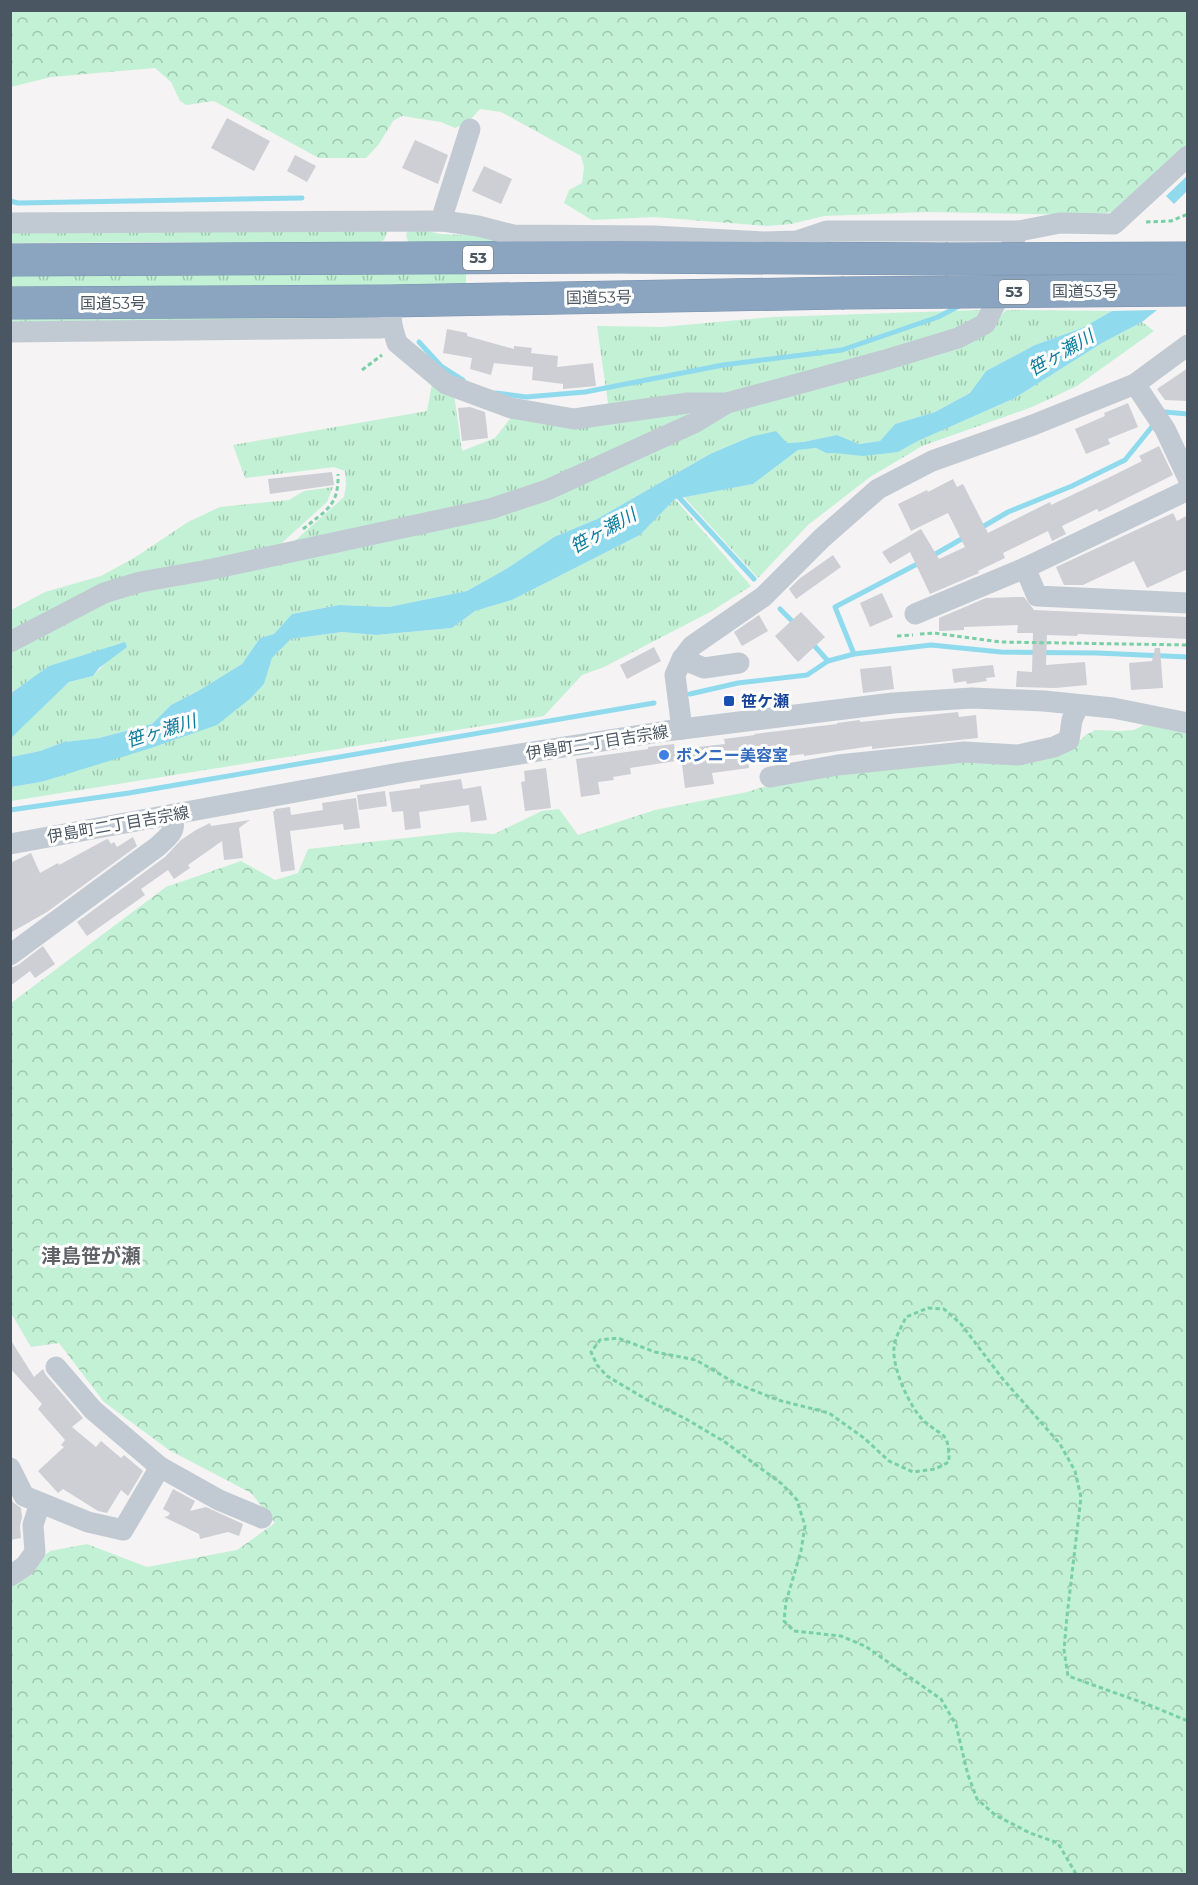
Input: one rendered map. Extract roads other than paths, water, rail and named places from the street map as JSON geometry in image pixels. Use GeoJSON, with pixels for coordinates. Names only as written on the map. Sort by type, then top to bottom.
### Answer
{"type":"FeatureCollection","features":[{"type":"Feature","properties":{"kind":"highway","name":"国道53号"},"geometry":{"type":"LineString","coordinates":[[10,260],[632,257],[1188,258]]}},
{"type":"Feature","properties":{"kind":"highway","name":"国道53号"},"geometry":{"type":"LineString","coordinates":[[10,303],[393,323],[841,293],[1188,290]]}},
{"type":"Feature","properties":{"kind":"street"},"geometry":{"type":"LineString","coordinates":[[443,221],[444,211],[470,129]]}},
{"type":"Feature","properties":{"kind":"street"},"geometry":{"type":"LineString","coordinates":[[10,223],[443,221],[478,226],[513,235],[654,236],[764,242],[797,241],[827,231],[1019,231],[1060,224],[1114,224],[1188,156]]}},
{"type":"Feature","properties":{"kind":"street"},"geometry":{"type":"LineString","coordinates":[[400,221],[401,259]]}},
{"type":"Feature","properties":{"kind":"street"},"geometry":{"type":"LineString","coordinates":[[10,332],[381,328],[393,323],[446,384],[511,408],[574,419],[688,403],[727,403],[958,338],[986,324],[996,302],[1011,244],[1019,231]]}},
{"type":"Feature","properties":{"kind":"street"},"geometry":{"type":"LineString","coordinates":[[682,729],[675,675],[682,659],[692,646],[763,597],[822,538],[878,489],[932,461],[1033,425],[1136,384],[1188,345]]}},
{"type":"Feature","properties":{"kind":"street"},"geometry":{"type":"LineString","coordinates":[[1136,384],[1159,421],[1188,478]]}},
{"type":"Feature","properties":{"kind":"street"},"geometry":{"type":"LineString","coordinates":[[10,642],[105,593],[131,584],[490,509],[547,490],[694,423],[727,403]]}},
{"type":"Feature","properties":{"kind":"street"},"geometry":{"type":"LineString","coordinates":[[915,614],[1025,568],[1188,490]]}},
{"type":"Feature","properties":{"kind":"street"},"geometry":{"type":"LineString","coordinates":[[1025,568],[1038,596],[1188,603]]}},
{"type":"Feature","properties":{"kind":"street"},"geometry":{"type":"LineString","coordinates":[[682,659],[704,668],[739,663]]}},
{"type":"Feature","properties":{"kind":"street","name":"伊島町二丁目吉宗線"},"geometry":{"type":"LineString","coordinates":[[10,844],[405,772],[682,729],[893,703],[972,698],[1044,701],[1113,708],[1188,723]]}},
{"type":"Feature","properties":{"kind":"street"},"geometry":{"type":"LineString","coordinates":[[770,777],[838,765],[964,752],[1018,755],[1054,747],[1069,740],[1072,720],[1078,706]]}},
{"type":"Feature","properties":{"kind":"street"},"geometry":{"type":"LineString","coordinates":[[10,955],[157,847],[170,835],[175,826],[173,814]]}},
{"type":"Feature","properties":{"kind":"street"},"geometry":{"type":"LineString","coordinates":[[56,1367],[93,1410],[160,1467],[219,1500],[262,1518]]}},
{"type":"Feature","properties":{"kind":"street"},"geometry":{"type":"LineString","coordinates":[[10,1468],[24,1496],[88,1522],[123,1530],[160,1467]]}},
{"type":"Feature","properties":{"kind":"street"},"geometry":{"type":"LineString","coordinates":[[10,1576],[25,1566],[34,1552],[33,1525],[40,1503]]}},
{"type":"Feature","properties":{"kind":"water"},"geometry":{"type":"Polygon","coordinates":[[[1187,176],[1187,191],[1174,204],[1166,196],[1187,176]]]}},
{"type":"Feature","properties":{"kind":"water","name":"笹ヶ瀬川"},"geometry":{"type":"Polygon","coordinates":[[[1157,310],[1142,322],[1102,343],[1015,398],[898,452],[863,456],[826,453],[816,448],[798,450],[753,484],[675,499],[640,535],[512,600],[475,611],[452,628],[376,635],[342,632],[291,639],[272,658],[264,684],[251,698],[217,725],[41,782],[11,787],[11,757],[40,751],[64,742],[99,738],[152,724],[171,705],[242,664],[260,638],[274,634],[292,614],[339,605],[389,607],[467,591],[506,569],[554,537],[597,519],[710,454],[750,437],[776,431],[787,443],[837,435],[859,444],[880,441],[895,424],[935,412],[970,393],[986,371],[1035,345],[1082,328],[1112,311],[1157,310]]]}},
{"type":"Feature","properties":{"kind":"water"},"geometry":{"type":"Polygon","coordinates":[[[125,642],[127,647],[99,668],[93,676],[69,682],[11,738],[11,693],[49,666],[125,642]]]}},
{"type":"Feature","properties":{"kind":"waterway"},"geometry":{"type":"LineString","coordinates":[[10,201],[18,203],[302,198]]}},
{"type":"Feature","properties":{"kind":"waterway"},"geometry":{"type":"LineString","coordinates":[[496,393],[526,397],[585,392],[723,365],[842,350],[938,317],[961,305]]}},
{"type":"Feature","properties":{"kind":"waterway"},"geometry":{"type":"LineString","coordinates":[[419,342],[441,366],[463,380]]}},
{"type":"Feature","properties":{"kind":"waterway"},"geometry":{"type":"LineString","coordinates":[[1161,416],[1165,412],[1188,414]]}},
{"type":"Feature","properties":{"kind":"waterway"},"geometry":{"type":"LineString","coordinates":[[979,529],[1008,512],[1072,486],[1125,460],[1155,423]]}},
{"type":"Feature","properties":{"kind":"waterway"},"geometry":{"type":"LineString","coordinates":[[676,494],[754,579]]}},
{"type":"Feature","properties":{"kind":"waterway"},"geometry":{"type":"LineString","coordinates":[[932,556],[965,537]]}},
{"type":"Feature","properties":{"kind":"waterway"},"geometry":{"type":"LineString","coordinates":[[854,654],[835,607],[921,562]]}},
{"type":"Feature","properties":{"kind":"waterway"},"geometry":{"type":"LineString","coordinates":[[780,609],[795,624]]}},
{"type":"Feature","properties":{"kind":"waterway"},"geometry":{"type":"LineString","coordinates":[[811,642],[828,661]]}},
{"type":"Feature","properties":{"kind":"waterway"},"geometry":{"type":"LineString","coordinates":[[690,694],[738,683],[807,675],[828,661],[854,654],[931,645],[1001,652],[1188,657]]}},
{"type":"Feature","properties":{"kind":"waterway"},"geometry":{"type":"LineString","coordinates":[[10,810],[129,793],[654,703]]}},
{"type":"Feature","properties":{"kind":"place","name":"笹ケ瀬"},"geometry":{"type":"Point","coordinates":[729,701]}},
{"type":"Feature","properties":{"kind":"place","name":"ボンニー美容室"},"geometry":{"type":"Point","coordinates":[664,755]}},
{"type":"Feature","properties":{"kind":"district","name":"津島笹が瀬"},"geometry":{"type":"Point","coordinates":[91,1256]}}]}
